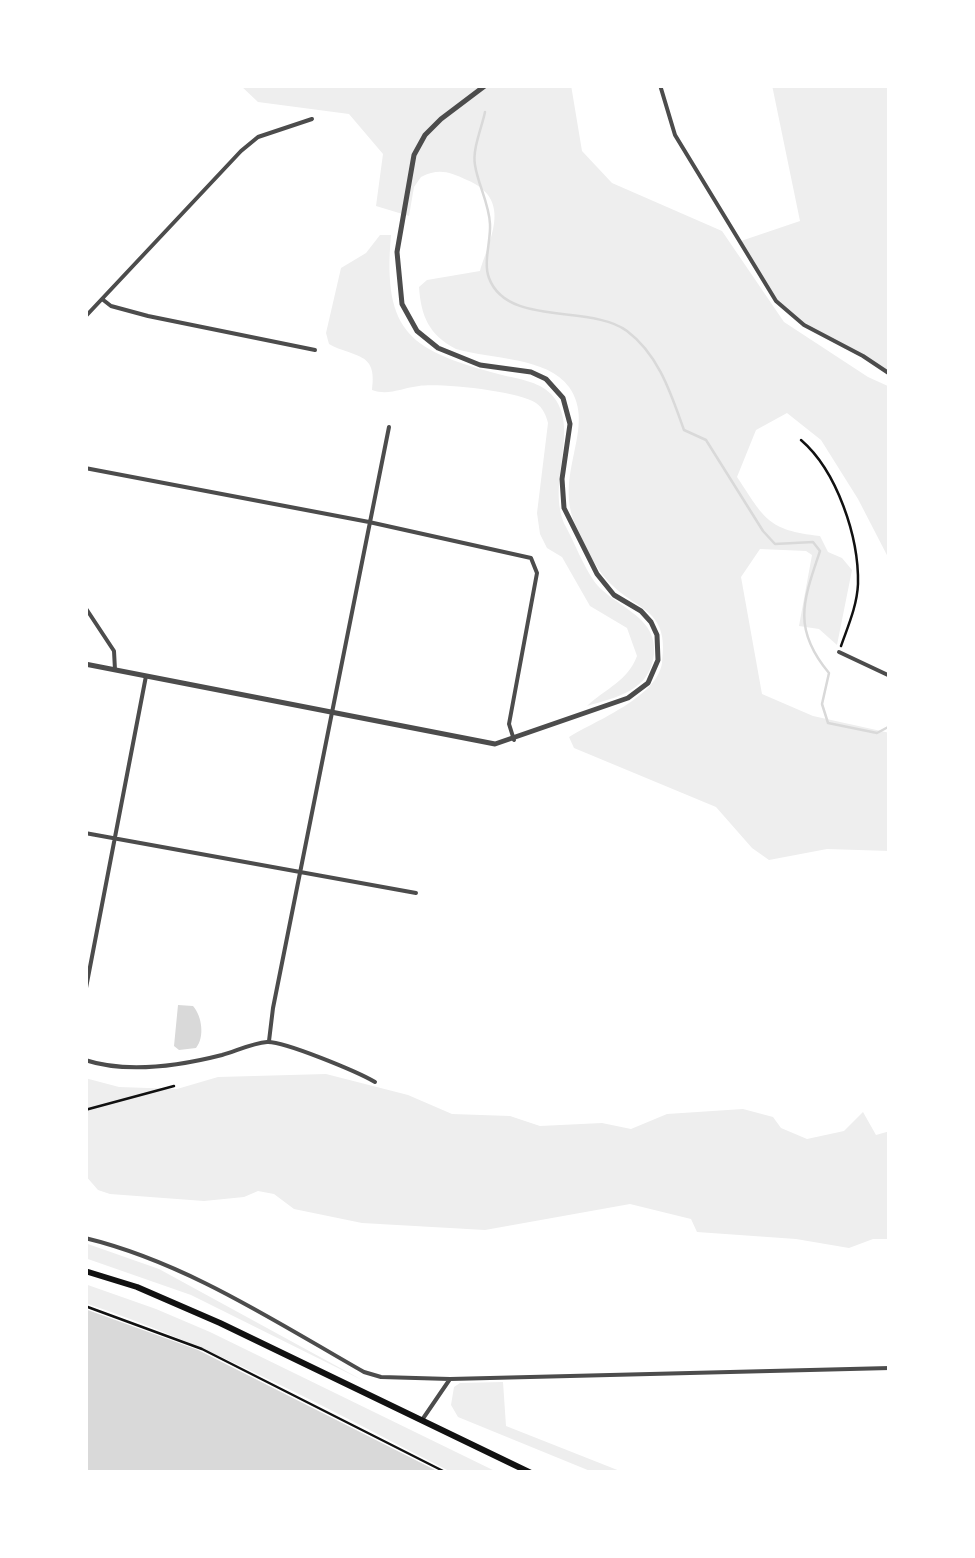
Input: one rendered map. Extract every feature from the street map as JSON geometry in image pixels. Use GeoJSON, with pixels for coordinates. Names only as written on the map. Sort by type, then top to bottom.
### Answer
{"type":"FeatureCollection","features":[{"type":"Feature","properties":{"kind":"main road"},"geometry":{"type":"LineString","coordinates":[[85,1271],[137,1287],[220,1323],[531,1473]]}},
{"type":"Feature","properties":{"kind":"street"},"geometry":{"type":"LineString","coordinates":[[85,664],[495,744],[628,698],[640,691],[654,672],[658,646],[650,622],[641,611],[614,595],[586,560],[564,508],[562,479],[570,424],[556,388],[531,372],[480,364],[449,354],[418,331],[402,304],[397,252],[414,155],[424,135],[486,85]]}},
{"type":"Feature","properties":{"kind":"street"},"geometry":{"type":"LineString","coordinates":[[660,85],[675,135],[776,301],[804,325],[890,374]]}},
{"type":"Feature","properties":{"kind":"street"},"geometry":{"type":"LineString","coordinates":[[85,317],[241,150],[258,137],[312,119]]}},
{"type":"Feature","properties":{"kind":"street"},"geometry":{"type":"LineString","coordinates":[[102,299],[111,306],[148,316],[315,350]]}},
{"type":"Feature","properties":{"kind":"street"},"geometry":{"type":"LineString","coordinates":[[269,1041],[389,427]]}},
{"type":"Feature","properties":{"kind":"street"},"geometry":{"type":"LineString","coordinates":[[85,468],[369,522],[531,558],[536,573],[509,724],[514,740]]}},
{"type":"Feature","properties":{"kind":"street"},"geometry":{"type":"LineString","coordinates":[[85,607],[114,651],[115,670]]}},
{"type":"Feature","properties":{"kind":"street"},"geometry":{"type":"LineString","coordinates":[[839,652],[890,676]]}},
{"type":"Feature","properties":{"kind":"street"},"geometry":{"type":"LineString","coordinates":[[85,993],[146,676]]}},
{"type":"Feature","properties":{"kind":"street"},"geometry":{"type":"LineString","coordinates":[[85,833],[416,893]]}},
{"type":"Feature","properties":{"kind":"street"},"geometry":{"type":"LineString","coordinates":[[85,1060],[112,1067],[152,1066],[202,1060],[269,1041],[358,1072],[375,1082]]}},
{"type":"Feature","properties":{"kind":"street"},"geometry":{"type":"LineString","coordinates":[[85,1238],[133,1253],[232,1298],[364,1372],[381,1376],[450,1378],[890,1368]]}},
{"type":"Feature","properties":{"kind":"street"},"geometry":{"type":"LineString","coordinates":[[421,1422],[450,1378]]}},
{"type":"Feature","properties":{"kind":"path"},"geometry":{"type":"LineString","coordinates":[[801,440],[812,449],[846,507],[858,583],[855,606],[839,652]]}},
{"type":"Feature","properties":{"kind":"path"},"geometry":{"type":"LineString","coordinates":[[85,1110],[174,1086]]}},
{"type":"Feature","properties":{"kind":"path"},"geometry":{"type":"LineString","coordinates":[[85,1306],[202,1348],[447,1473]]}},
{"type":"Feature","properties":{"kind":"shaded area"},"geometry":{"type":"Polygon","coordinates":[[[240,85],[571,85],[582,151],[612,183],[722,231],[784,322],[890,387],[890,561],[821,440],[787,413],[756,430],[737,477],[769,520],[789,530],[820,536],[828,552],[842,558],[852,570],[837,645],[819,629],[799,626],[812,555],[806,551],[760,549],[741,577],[762,694],[813,716],[890,733],[890,851],[827,849],[769,860],[752,848],[716,807],[574,748],[569,737],[638,697],[658,675],[662,663],[661,631],[648,613],[607,580],[577,528],[569,489],[579,419],[569,387],[560,377],[533,364],[456,349],[433,331],[424,316],[419,287],[427,280],[480,271],[493,232],[494,208],[490,197],[467,180],[439,172],[421,177],[414,187],[409,216],[376,206],[383,154],[349,114],[258,102],[240,85]]]}},
{"type":"Feature","properties":{"kind":"shaded area"},"geometry":{"type":"Polygon","coordinates":[[[772,85],[890,85],[890,374],[789,314],[766,288],[738,242],[800,221],[772,85]]]}},
{"type":"Feature","properties":{"kind":"shaded area"},"geometry":{"type":"Polygon","coordinates":[[[380,235],[391,235],[392,296],[398,317],[409,334],[445,357],[540,386],[560,408],[564,440],[559,493],[566,527],[594,581],[642,621],[653,641],[651,666],[630,690],[587,706],[622,678],[637,656],[627,628],[590,606],[562,557],[547,548],[540,534],[537,513],[548,423],[541,407],[513,395],[461,387],[429,385],[378,392],[372,390],[368,362],[329,344],[326,333],[341,268],[366,253],[380,235]]]}},
{"type":"Feature","properties":{"kind":"shaded area"},"geometry":{"type":"Polygon","coordinates":[[[178,1005],[193,1006],[199,1015],[201,1033],[196,1048],[179,1050],[174,1046],[178,1005]]]}},
{"type":"Feature","properties":{"kind":"shaded area"},"geometry":{"type":"Polygon","coordinates":[[[326,1074],[408,1095],[452,1114],[510,1116],[540,1126],[602,1123],[631,1129],[667,1114],[743,1109],[773,1117],[781,1128],[807,1139],[844,1131],[863,1112],[876,1135],[890,1131],[890,1239],[873,1239],[849,1248],[796,1239],[697,1232],[691,1219],[630,1204],[485,1230],[362,1223],[294,1209],[274,1194],[258,1191],[244,1197],[204,1201],[110,1194],[98,1190],[85,1175],[85,1078],[119,1087],[177,1089],[218,1077],[326,1074]]]}},
{"type":"Feature","properties":{"kind":"shaded area"},"geometry":{"type":"Polygon","coordinates":[[[85,1243],[159,1269],[364,1381],[191,1295],[85,1258],[85,1243]]]}},
{"type":"Feature","properties":{"kind":"shaded area"},"geometry":{"type":"Polygon","coordinates":[[[85,1284],[210,1332],[499,1473],[453,1473],[226,1359],[85,1303],[85,1284]]]}},
{"type":"Feature","properties":{"kind":"shaded area"},"geometry":{"type":"Polygon","coordinates":[[[85,1309],[198,1350],[441,1473],[85,1473],[85,1309]]]}},
{"type":"Feature","properties":{"kind":"shaded area"},"geometry":{"type":"Polygon","coordinates":[[[503,1382],[506,1426],[625,1473],[595,1473],[458,1417],[451,1405],[454,1387],[460,1383],[503,1382]]]}},
{"type":"Feature","properties":{"kind":"waterway"},"geometry":{"type":"LineString","coordinates":[[485,112],[474,159],[489,216],[489,278],[499,293],[513,303],[611,323],[627,331],[648,352],[663,376],[684,430],[706,440],[763,531],[775,544],[813,542],[820,551],[804,614],[810,642],[829,673],[822,704],[828,723],[877,733],[890,726]]}}]}
